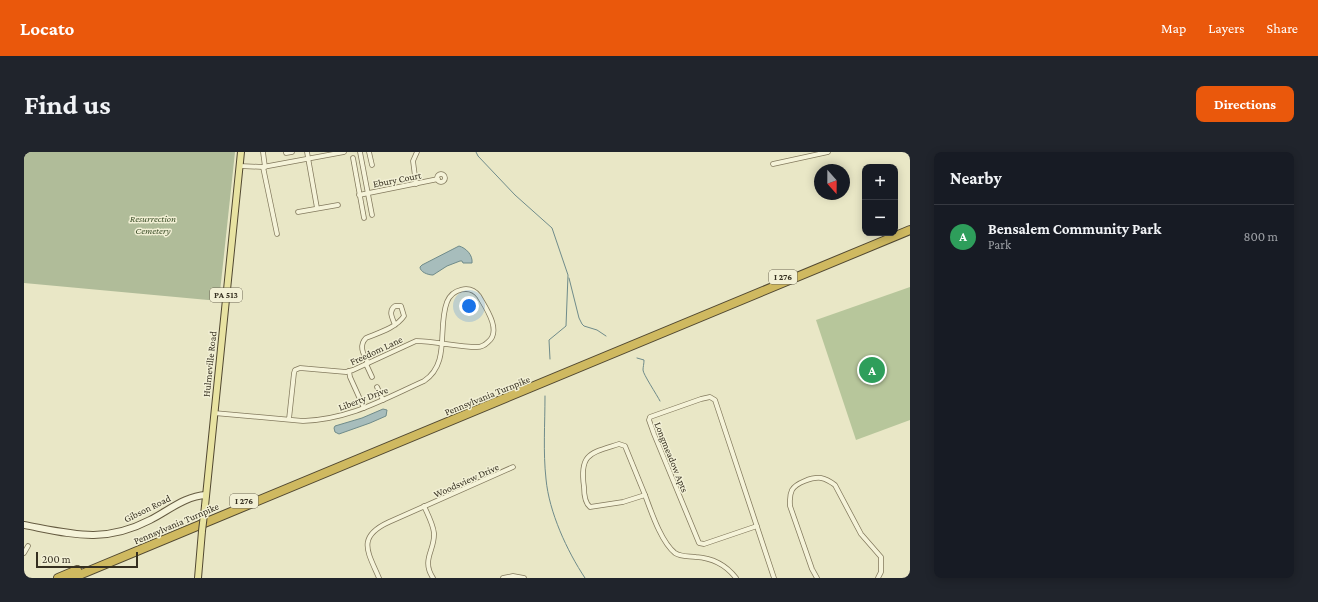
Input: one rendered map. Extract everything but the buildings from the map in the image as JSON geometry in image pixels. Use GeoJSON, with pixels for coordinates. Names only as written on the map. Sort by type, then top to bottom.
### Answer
{"type":"FeatureCollection","features":[{"type":"Feature","properties":{"kind":"highway"},"geometry":{"type":"LineString","coordinates":[[898,229],[910,224]]}},
{"type":"Feature","properties":{"kind":"highway","name":"Pennsylvania Turnpike"},"geometry":{"type":"LineString","coordinates":[[72,578],[910,230]]}},
{"type":"Feature","properties":{"kind":"highway","name":"Pennsylvania Turnpike"},"geometry":{"type":"LineString","coordinates":[[58,578],[882,236]]}},
{"type":"Feature","properties":{"kind":"main road","name":"Hulmeville Road"},"geometry":{"type":"LineString","coordinates":[[198,578],[241,152]]}},
{"type":"Feature","properties":{"kind":"main road","name":"Gibson Road"},"geometry":{"type":"LineString","coordinates":[[24,525],[77,535],[104,535],[132,528],[190,498],[206,495]]}},
{"type":"Feature","properties":{"kind":"street"},"geometry":{"type":"LineString","coordinates":[[263,152],[264,167],[277,234]]}},
{"type":"Feature","properties":{"kind":"street"},"geometry":{"type":"LineString","coordinates":[[286,153],[292,152]]}},
{"type":"Feature","properties":{"kind":"street"},"geometry":{"type":"LineString","coordinates":[[307,152],[317,208]]}},
{"type":"Feature","properties":{"kind":"street"},"geometry":{"type":"LineString","coordinates":[[240,166],[264,167],[344,152]]}},
{"type":"Feature","properties":{"kind":"street"},"geometry":{"type":"LineString","coordinates":[[360,152],[372,215]]}},
{"type":"Feature","properties":{"kind":"street"},"geometry":{"type":"LineString","coordinates":[[369,152],[372,165]]}},
{"type":"Feature","properties":{"kind":"street"},"geometry":{"type":"LineString","coordinates":[[416,184],[413,165],[414,157],[417,152],[422,152]]}},
{"type":"Feature","properties":{"kind":"street"},"geometry":{"type":"LineString","coordinates":[[773,164],[828,152]]}},
{"type":"Feature","properties":{"kind":"street"},"geometry":{"type":"LineString","coordinates":[[352,158],[364,218]]}},
{"type":"Feature","properties":{"kind":"street","name":"Ebury Court"},"geometry":{"type":"LineString","coordinates":[[359,195],[438,179]]}},
{"type":"Feature","properties":{"kind":"street"},"geometry":{"type":"LineString","coordinates":[[298,212],[338,205]]}},
{"type":"Feature","properties":{"kind":"street","name":"Liberty Drive"},"geometry":{"type":"LineString","coordinates":[[214,413],[303,421],[346,415],[383,400],[429,378],[440,360],[446,305],[448,298],[454,292],[472,290],[476,293],[492,322],[494,334],[492,338],[485,344],[478,347],[442,343]]}},
{"type":"Feature","properties":{"kind":"street"},"geometry":{"type":"LineString","coordinates":[[372,377],[362,348],[363,341],[366,338],[394,325]]}},
{"type":"Feature","properties":{"kind":"street","name":"Freedom Lane"},"geometry":{"type":"LineString","coordinates":[[290,419],[295,370],[300,368],[338,372],[349,371],[416,341],[442,343]]}},
{"type":"Feature","properties":{"kind":"street"},"geometry":{"type":"LineString","coordinates":[[349,371],[364,408]]}},
{"type":"Feature","properties":{"kind":"street"},"geometry":{"type":"LineString","coordinates":[[377,387],[383,400]]}},
{"type":"Feature","properties":{"kind":"street","name":"Longmeadow Apts"},"geometry":{"type":"LineString","coordinates":[[757,526],[704,544],[699,543],[654,434],[649,420],[650,417],[701,399],[710,397],[715,400],[757,526],[774,578]]}},
{"type":"Feature","properties":{"kind":"street"},"geometry":{"type":"LineString","coordinates":[[645,495],[623,502],[590,507],[587,503],[584,487],[582,468],[585,461],[595,452],[619,444],[624,445],[645,495],[660,531],[670,548],[677,554],[715,561],[726,567],[736,578]]}},
{"type":"Feature","properties":{"kind":"street","name":"Woodsview Drive"},"geometry":{"type":"LineString","coordinates":[[379,578],[368,550],[368,542],[373,531],[424,506],[514,467]]}},
{"type":"Feature","properties":{"kind":"street"},"geometry":{"type":"LineString","coordinates":[[817,578],[812,569],[790,506],[790,497],[793,489],[799,484],[819,478],[827,480],[835,485],[861,534],[881,557],[881,572],[878,578]]}},
{"type":"Feature","properties":{"kind":"street","name":"Woodsview Drive"},"geometry":{"type":"LineString","coordinates":[[424,506],[434,533],[428,561],[429,571],[433,578]]}},
{"type":"Feature","properties":{"kind":"street"},"geometry":{"type":"LineString","coordinates":[[24,553],[28,546]]}},
{"type":"Feature","properties":{"kind":"street"},"geometry":{"type":"LineString","coordinates":[[503,578],[513,576],[524,578]]}},
{"type":"Feature","properties":{"kind":"green space","name":"Resurrection Cemetery"},"geometry":{"type":"Polygon","coordinates":[[[24,152],[235,152],[219,301],[24,283],[24,152]]]}},
{"type":"Feature","properties":{"kind":"green space"},"geometry":{"type":"Polygon","coordinates":[[[910,287],[910,420],[856,440],[816,320],[910,287]]]}},
{"type":"Feature","properties":{"kind":"shaded area"},"geometry":{"type":"Polygon","coordinates":[[[459,246],[468,252],[472,263],[463,263],[460,261],[447,266],[433,275],[427,274],[420,269],[422,265],[459,246]]]}},
{"type":"Feature","properties":{"kind":"shaded area"},"geometry":{"type":"Polygon","coordinates":[[[383,409],[387,410],[386,416],[339,434],[335,432],[335,426],[362,418],[383,409]]]}},
{"type":"Feature","properties":{"kind":"waterway"},"geometry":{"type":"LineString","coordinates":[[476,152],[478,156],[515,195],[552,228],[568,275],[566,326],[549,340],[550,359]]}},
{"type":"Feature","properties":{"kind":"waterway"},"geometry":{"type":"LineString","coordinates":[[569,278],[579,318],[582,324],[597,330],[606,336]]}},
{"type":"Feature","properties":{"kind":"waterway"},"geometry":{"type":"LineString","coordinates":[[637,358],[644,360],[643,370],[660,401]]}},
{"type":"Feature","properties":{"kind":"waterway"},"geometry":{"type":"LineString","coordinates":[[545,396],[544,438],[548,492],[560,531],[585,578]]}},
{"type":"Feature","properties":{"kind":"place","name":"Bensalem Community Park"},"geometry":{"type":"Point","coordinates":[872,370]}}]}
